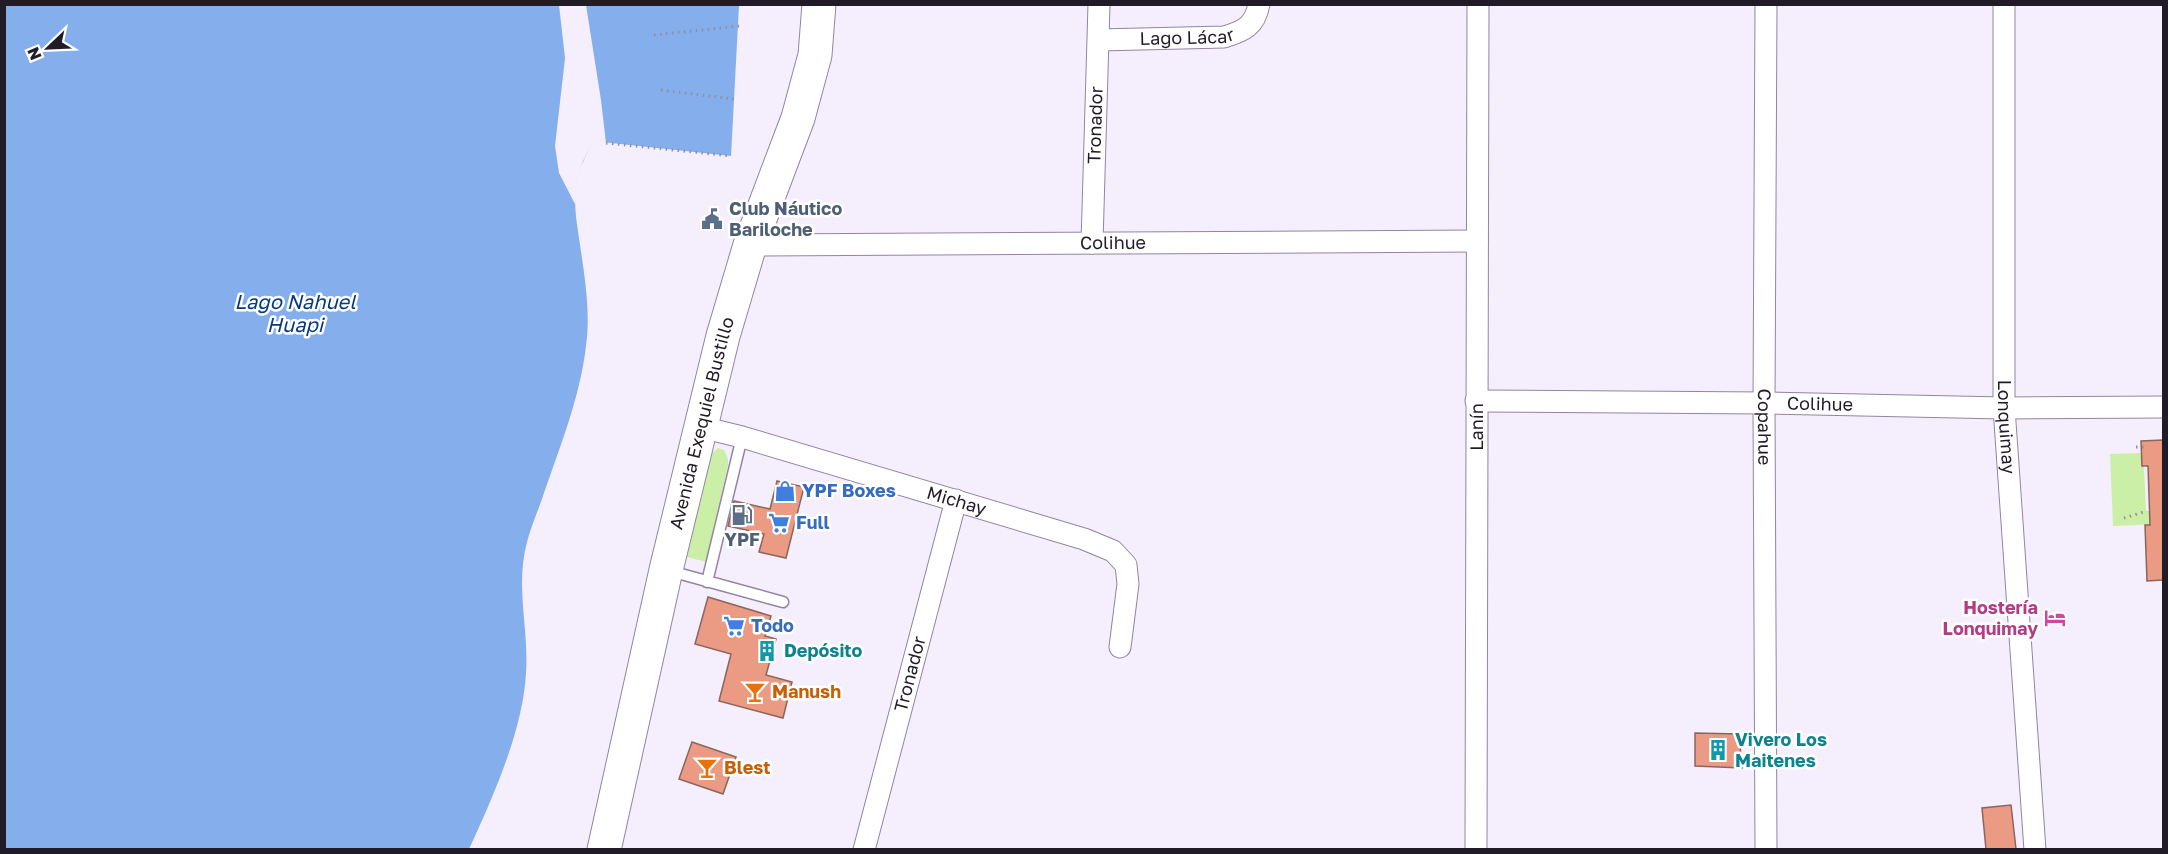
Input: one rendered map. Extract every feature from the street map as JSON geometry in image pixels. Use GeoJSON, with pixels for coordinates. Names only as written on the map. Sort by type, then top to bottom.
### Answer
{"type":"FeatureCollection","features":[{"type":"Feature","properties":{"kind":"main road","name":"Avenida Exequiel Bustillo"},"geometry":{"type":"LineString","coordinates":[[604,849],[666,570],[723,336],[750,244],[798,118],[814,56],[819,4]]}},
{"type":"Feature","properties":{"kind":"street","name":"Tronador"},"geometry":{"type":"LineString","coordinates":[[1092,243],[1099,4]]}},
{"type":"Feature","properties":{"kind":"street","name":"Lago Lácar"},"geometry":{"type":"LineString","coordinates":[[1099,40],[1224,37],[1241,32],[1256,18],[1258,4]]}},
{"type":"Feature","properties":{"kind":"street","name":"Lanín"},"geometry":{"type":"LineString","coordinates":[[1476,849],[1478,4]]}},
{"type":"Feature","properties":{"kind":"street","name":"Copahue"},"geometry":{"type":"LineString","coordinates":[[1766,4],[1764,403],[1766,849]]}},
{"type":"Feature","properties":{"kind":"street","name":"Lonquimay"},"geometry":{"type":"LineString","coordinates":[[2004,4],[2004,408],[2035,849]]}},
{"type":"Feature","properties":{"kind":"street","name":"Colihue"},"geometry":{"type":"LineString","coordinates":[[750,244],[1477,241]]}},
{"type":"Feature","properties":{"kind":"street","name":"Colihue"},"geometry":{"type":"LineString","coordinates":[[1476,401],[1764,403],[2004,408],[2163,407]]}},
{"type":"Feature","properties":{"kind":"street","name":"Michay"},"geometry":{"type":"LineString","coordinates":[[700,427],[742,437],[956,500],[1084,539],[1113,551],[1126,565],[1128,584],[1120,647]]}},
{"type":"Feature","properties":{"kind":"street","name":"Tronador"},"geometry":{"type":"LineString","coordinates":[[864,849],[956,500]]}},
{"type":"Feature","properties":{"kind":"lane"},"geometry":{"type":"LineString","coordinates":[[708,582],[742,437]]}},
{"type":"Feature","properties":{"kind":"lane"},"geometry":{"type":"LineString","coordinates":[[666,570],[783,602]]}},
{"type":"Feature","properties":{"kind":"path"},"geometry":{"type":"LineString","coordinates":[[654,35],[739,26]]}},
{"type":"Feature","properties":{"kind":"path"},"geometry":{"type":"LineString","coordinates":[[661,90],[734,99]]}},
{"type":"Feature","properties":{"kind":"path"},"geometry":{"type":"LineString","coordinates":[[606,143],[731,156]]}},
{"type":"Feature","properties":{"kind":"path"},"geometry":{"type":"LineString","coordinates":[[2136,447],[2145,447]]}},
{"type":"Feature","properties":{"kind":"path"},"geometry":{"type":"LineString","coordinates":[[2124,518],[2147,511]]}},
{"type":"Feature","properties":{"kind":"green space"},"geometry":{"type":"Polygon","coordinates":[[[718,448],[724,450],[728,465],[706,562],[687,557],[711,454],[718,448]]]}},
{"type":"Feature","properties":{"kind":"green space"},"geometry":{"type":"Polygon","coordinates":[[[2141,453],[2142,466],[2144,466],[2146,511],[2163,511],[2163,524],[2113,526],[2110,454],[2141,453]]]}},
{"type":"Feature","properties":{"kind":"water","name":"Lago Nahuel Huapi"},"geometry":{"type":"Polygon","coordinates":[[[5,5],[739,5],[731,156],[593,141],[578,174],[575,208],[588,319],[583,365],[568,423],[527,542],[522,575],[526,673],[519,717],[497,785],[469,849],[5,850],[5,5]]]}},
{"type":"Feature","properties":{"kind":"pier"},"geometry":{"type":"Polygon","coordinates":[[[559,5],[586,5],[606,143],[593,142],[583,161],[577,180],[575,204],[559,173],[555,146],[565,58],[559,5]]]}},
{"type":"Feature","properties":{"kind":"building"},"geometry":{"type":"Polygon","coordinates":[[[2163,440],[2163,580],[2147,581],[2145,525],[2150,525],[2148,466],[2142,466],[2141,441],[2163,440]]]}},
{"type":"Feature","properties":{"kind":"building"},"geometry":{"type":"Polygon","coordinates":[[[777,481],[804,487],[786,558],[759,552],[764,534],[728,526],[734,501],[770,509],[777,481]]]}},
{"type":"Feature","properties":{"kind":"building"},"geometry":{"type":"Polygon","coordinates":[[[708,597],[771,616],[765,636],[776,639],[766,675],[792,682],[783,718],[719,701],[731,654],[695,644],[708,597]]]}},
{"type":"Feature","properties":{"kind":"building","name":"Vivero Los Maitenes"},"geometry":{"type":"Polygon","coordinates":[[[1695,733],[1739,734],[1742,768],[1695,766],[1695,733]]]}},
{"type":"Feature","properties":{"kind":"building","name":"Blest"},"geometry":{"type":"Polygon","coordinates":[[[692,742],[736,757],[723,794],[679,779],[692,742]]]}},
{"type":"Feature","properties":{"kind":"building"},"geometry":{"type":"Polygon","coordinates":[[[2011,805],[2016,849],[1986,849],[1982,808],[2011,805]]]}},
{"type":"Feature","properties":{"kind":"place","name":"Club Náutico Bariloche"},"geometry":{"type":"Point","coordinates":[712,219]}},
{"type":"Feature","properties":{"kind":"place","name":"YPF Boxes"},"geometry":{"type":"Point","coordinates":[785,491]}},
{"type":"Feature","properties":{"kind":"place","name":"YPF"},"geometry":{"type":"Point","coordinates":[742,515]}},
{"type":"Feature","properties":{"kind":"place","name":"Full"},"geometry":{"type":"Point","coordinates":[779,523]}},
{"type":"Feature","properties":{"kind":"place","name":"Hostería Lonquimay"},"geometry":{"type":"Point","coordinates":[2055,618]}},
{"type":"Feature","properties":{"kind":"place","name":"Todo"},"geometry":{"type":"Point","coordinates":[734,626]}},
{"type":"Feature","properties":{"kind":"place","name":"Depósito"},"geometry":{"type":"Point","coordinates":[767,651]}},
{"type":"Feature","properties":{"kind":"place","name":"Manush"},"geometry":{"type":"Point","coordinates":[755,692]}},
{"type":"Feature","properties":{"kind":"place","name":"Vivero Los Maitenes"},"geometry":{"type":"Point","coordinates":[1718,750]}},
{"type":"Feature","properties":{"kind":"place","name":"Blest"},"geometry":{"type":"Point","coordinates":[707,768]}}]}
